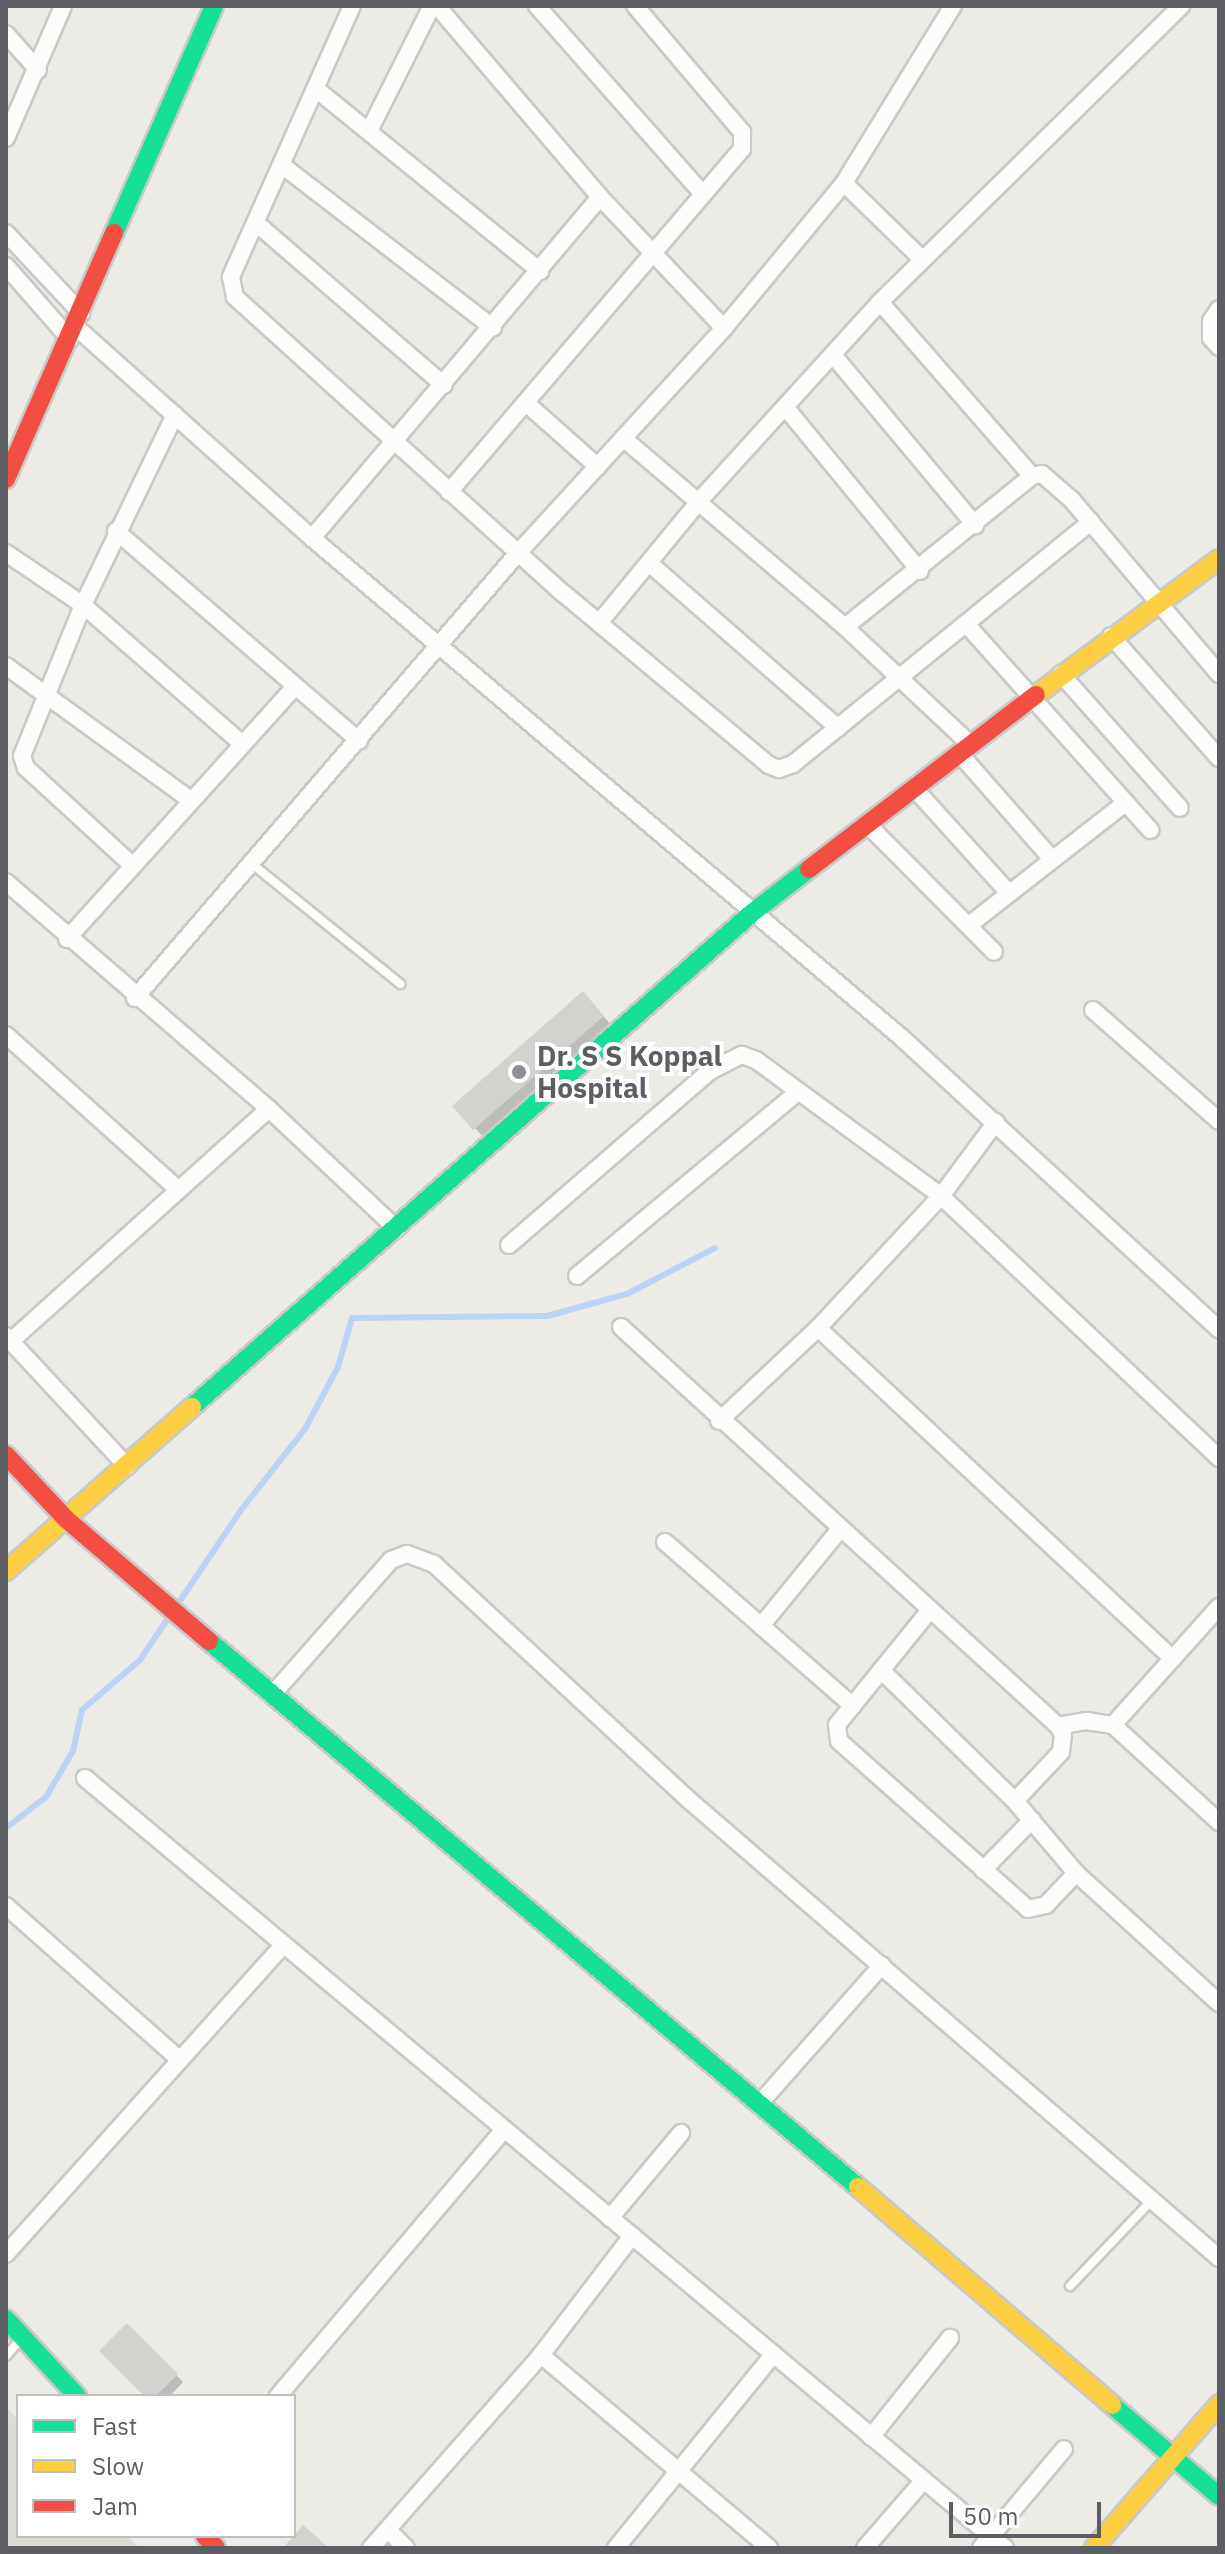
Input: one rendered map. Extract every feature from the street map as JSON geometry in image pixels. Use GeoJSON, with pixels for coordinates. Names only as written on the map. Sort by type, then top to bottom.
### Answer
{"type":"FeatureCollection","features":[{"type":"Feature","properties":{"kind":"street"},"geometry":{"type":"LineString","coordinates":[[6,138],[38,70],[63,6]]}},
{"type":"Feature","properties":{"kind":"street"},"geometry":{"type":"LineString","coordinates":[[6,479],[76,326],[214,6]]}},
{"type":"Feature","properties":{"kind":"street"},"geometry":{"type":"LineString","coordinates":[[352,6],[231,277],[235,297],[518,553],[779,769],[793,764],[901,679],[1091,522]]}},
{"type":"Feature","properties":{"kind":"street"},"geometry":{"type":"LineString","coordinates":[[369,131],[435,6],[600,197],[724,328]]}},
{"type":"Feature","properties":{"kind":"street"},"geometry":{"type":"LineString","coordinates":[[537,6],[700,191]]}},
{"type":"Feature","properties":{"kind":"street"},"geometry":{"type":"LineString","coordinates":[[449,492],[654,252],[700,191],[742,149],[742,132],[635,6]]}},
{"type":"Feature","properties":{"kind":"street"},"geometry":{"type":"LineString","coordinates":[[135,998],[518,553],[724,328],[844,183],[953,6]]}},
{"type":"Feature","properties":{"kind":"street"},"geometry":{"type":"LineString","coordinates":[[599,623],[700,500],[880,302],[1181,6]]}},
{"type":"Feature","properties":{"kind":"street"},"geometry":{"type":"LineString","coordinates":[[6,34],[38,70]]}},
{"type":"Feature","properties":{"kind":"street"},"geometry":{"type":"LineString","coordinates":[[316,89],[540,271]]}},
{"type":"Feature","properties":{"kind":"street"},"geometry":{"type":"LineString","coordinates":[[283,166],[493,328]]}},
{"type":"Feature","properties":{"kind":"street"},"geometry":{"type":"LineString","coordinates":[[844,183],[922,259]]}},
{"type":"Feature","properties":{"kind":"street"},"geometry":{"type":"LineString","coordinates":[[312,538],[493,328],[600,197]]}},
{"type":"Feature","properties":{"kind":"street"},"geometry":{"type":"LineString","coordinates":[[256,223],[444,385]]}},
{"type":"Feature","properties":{"kind":"street"},"geometry":{"type":"LineString","coordinates":[[6,233],[76,326]]}},
{"type":"Feature","properties":{"kind":"street"},"geometry":{"type":"LineString","coordinates":[[6,266],[312,538],[996,1122],[1219,1330]]}},
{"type":"Feature","properties":{"kind":"street"},"geometry":{"type":"LineString","coordinates":[[880,302],[1032,476],[1052,478],[1219,674]]}},
{"type":"Feature","properties":{"kind":"street"},"geometry":{"type":"LineString","coordinates":[[1219,309],[1211,321],[1211,338],[1219,347]]}},
{"type":"Feature","properties":{"kind":"street"},"geometry":{"type":"LineString","coordinates":[[833,355],[975,525]]}},
{"type":"Feature","properties":{"kind":"street"},"geometry":{"type":"LineString","coordinates":[[526,403],[598,467]]}},
{"type":"Feature","properties":{"kind":"street"},"geometry":{"type":"LineString","coordinates":[[786,408],[920,571]]}},
{"type":"Feature","properties":{"kind":"street"},"geometry":{"type":"LineString","coordinates":[[132,865],[26,768],[25,741],[116,531],[175,415]]}},
{"type":"Feature","properties":{"kind":"street"},"geometry":{"type":"LineString","coordinates":[[623,438],[700,500],[901,679],[964,749],[1051,858]]}},
{"type":"Feature","properties":{"kind":"street"},"geometry":{"type":"LineString","coordinates":[[845,627],[920,571],[1032,476]]}},
{"type":"Feature","properties":{"kind":"street"},"geometry":{"type":"LineString","coordinates":[[116,531],[359,741]]}},
{"type":"Feature","properties":{"kind":"street"},"geometry":{"type":"LineString","coordinates":[[6,553],[83,605],[240,742]]}},
{"type":"Feature","properties":{"kind":"street"},"geometry":{"type":"LineString","coordinates":[[6,1571],[752,913],[1157,601],[1219,559]]}},
{"type":"Feature","properties":{"kind":"street"},"geometry":{"type":"LineString","coordinates":[[649,563],[838,728]]}},
{"type":"Feature","properties":{"kind":"street"},"geometry":{"type":"LineString","coordinates":[[967,625],[1150,830]]}},
{"type":"Feature","properties":{"kind":"street"},"geometry":{"type":"LineString","coordinates":[[1111,636],[1219,758]]}},
{"type":"Feature","properties":{"kind":"street"},"geometry":{"type":"LineString","coordinates":[[6,666],[189,799]]}},
{"type":"Feature","properties":{"kind":"street"},"geometry":{"type":"LineString","coordinates":[[1061,674],[1180,808]]}},
{"type":"Feature","properties":{"kind":"street"},"geometry":{"type":"LineString","coordinates":[[67,939],[240,742],[295,687]]}},
{"type":"Feature","properties":{"kind":"street"},"geometry":{"type":"LineString","coordinates":[[914,788],[1009,893]]}},
{"type":"Feature","properties":{"kind":"street"},"geometry":{"type":"LineString","coordinates":[[969,925],[1125,803]]}},
{"type":"Feature","properties":{"kind":"street"},"geometry":{"type":"LineString","coordinates":[[867,824],[994,952]]}},
{"type":"Feature","properties":{"kind":"street"},"geometry":{"type":"LineString","coordinates":[[6,882],[135,998],[269,1109],[397,1229]]}},
{"type":"Feature","properties":{"kind":"street"},"geometry":{"type":"LineString","coordinates":[[1093,1010],[1219,1121]]}},
{"type":"Feature","properties":{"kind":"street"},"geometry":{"type":"LineString","coordinates":[[6,1035],[179,1190]]}},
{"type":"Feature","properties":{"kind":"street"},"geometry":{"type":"LineString","coordinates":[[509,1245],[730,1057],[756,1060],[941,1196],[1219,1458]]}},
{"type":"Feature","properties":{"kind":"street"},"geometry":{"type":"LineString","coordinates":[[577,1276],[798,1092]]}},
{"type":"Feature","properties":{"kind":"street"},"geometry":{"type":"LineString","coordinates":[[127,1466],[8,1339],[269,1109]]}},
{"type":"Feature","properties":{"kind":"street"},"geometry":{"type":"LineString","coordinates":[[719,1421],[818,1328],[941,1196],[996,1122]]}},
{"type":"Feature","properties":{"kind":"street"},"geometry":{"type":"LineString","coordinates":[[621,1327],[719,1421],[1058,1726],[1063,1735],[1061,1752],[1015,1801]]}},
{"type":"Feature","properties":{"kind":"street"},"geometry":{"type":"LineString","coordinates":[[818,1328],[1173,1659]]}},
{"type":"Feature","properties":{"kind":"street"},"geometry":{"type":"LineString","coordinates":[[6,1455],[66,1519],[760,2103],[1219,2496]]}},
{"type":"Feature","properties":{"kind":"street"},"geometry":{"type":"LineString","coordinates":[[761,1626],[840,1529]]}},
{"type":"Feature","properties":{"kind":"street"},"geometry":{"type":"LineString","coordinates":[[665,1542],[853,1706]]}},
{"type":"Feature","properties":{"kind":"street"},"geometry":{"type":"LineString","coordinates":[[272,1695],[391,1560],[407,1554],[422,1557],[689,1800],[1219,2258]]}},
{"type":"Feature","properties":{"kind":"street"},"geometry":{"type":"LineString","coordinates":[[1113,1725],[1219,1607]]}},
{"type":"Feature","properties":{"kind":"street"},"geometry":{"type":"LineString","coordinates":[[930,1610],[837,1725],[839,1741],[1028,1909],[1038,1909],[1076,1873]]}},
{"type":"Feature","properties":{"kind":"street"},"geometry":{"type":"LineString","coordinates":[[881,1670],[1015,1801],[1076,1873],[1219,2003]]}},
{"type":"Feature","properties":{"kind":"street"},"geometry":{"type":"LineString","coordinates":[[1058,1726],[1073,1721],[1113,1725],[1219,1822]]}},
{"type":"Feature","properties":{"kind":"street"},"geometry":{"type":"LineString","coordinates":[[85,1778],[503,2131],[924,2480],[986,2542],[1005,2548]]}},
{"type":"Feature","properties":{"kind":"street"},"geometry":{"type":"LineString","coordinates":[[983,1870],[1032,1820]]}},
{"type":"Feature","properties":{"kind":"street"},"geometry":{"type":"LineString","coordinates":[[6,1906],[180,2060]]}},
{"type":"Feature","properties":{"kind":"street"},"geometry":{"type":"LineString","coordinates":[[6,2254],[283,1945]]}},
{"type":"Feature","properties":{"kind":"street"},"geometry":{"type":"LineString","coordinates":[[760,2103],[882,1965]]}},
{"type":"Feature","properties":{"kind":"street"},"geometry":{"type":"LineString","coordinates":[[280,2394],[503,2131]]}},
{"type":"Feature","properties":{"kind":"street"},"geometry":{"type":"LineString","coordinates":[[610,2218],[681,2133]]}},
{"type":"Feature","properties":{"kind":"street"},"geometry":{"type":"LineString","coordinates":[[371,2548],[541,2355],[632,2236]]}},
{"type":"Feature","properties":{"kind":"street"},"geometry":{"type":"LineString","coordinates":[[6,2319],[75,2394]]}},
{"type":"Feature","properties":{"kind":"street"},"geometry":{"type":"LineString","coordinates":[[871,2437],[950,2338]]}},
{"type":"Feature","properties":{"kind":"street"},"geometry":{"type":"LineString","coordinates":[[541,2355],[681,2469],[769,2548]]}},
{"type":"Feature","properties":{"kind":"street"},"geometry":{"type":"LineString","coordinates":[[616,2548],[773,2355]]}},
{"type":"Feature","properties":{"kind":"street"},"geometry":{"type":"LineString","coordinates":[[1094,2548],[1219,2404]]}},
{"type":"Feature","properties":{"kind":"street"},"geometry":{"type":"LineString","coordinates":[[986,2542],[1064,2449]]}},
{"type":"Feature","properties":{"kind":"street"},"geometry":{"type":"LineString","coordinates":[[865,2548],[924,2480]]}},
{"type":"Feature","properties":{"kind":"street"},"geometry":{"type":"LineString","coordinates":[[388,2530],[406,2548]]}},
{"type":"Feature","properties":{"kind":"lane"},"geometry":{"type":"LineString","coordinates":[[252,864],[400,984]]}},
{"type":"Feature","properties":{"kind":"lane"},"geometry":{"type":"LineString","coordinates":[[1070,2286],[1152,2200]]}},
{"type":"Feature","properties":{"kind":"lane"},"geometry":{"type":"LineString","coordinates":[[6,2356],[23,2337]]}},
{"type":"Feature","properties":{"kind":"shaded area"},"geometry":{"type":"Polygon","coordinates":[[[6,2407],[16,2418],[16,2538],[130,2538],[139,2548],[6,2548],[6,2407]]]}},
{"type":"Feature","properties":{"kind":"building"},"geometry":{"type":"Polygon","coordinates":[[[583,991],[604,1016],[473,1130],[452,1106],[583,991]]]}},
{"type":"Feature","properties":{"kind":"building"},"geometry":{"type":"Polygon","coordinates":[[[127,2323],[178,2374],[158,2394],[142,2394],[99,2351],[127,2323]]]}},
{"type":"Feature","properties":{"kind":"building"},"geometry":{"type":"Polygon","coordinates":[[[303,2525],[329,2548],[283,2548],[292,2538],[296,2538],[303,2525]]]}},
{"type":"Feature","properties":{"kind":"waterway"},"geometry":{"type":"LineString","coordinates":[[6,1828],[46,1797],[73,1751],[82,1710],[140,1660],[241,1510],[305,1429],[338,1367],[352,1318],[547,1316],[627,1294],[715,1248]]}},
{"type":"Feature","properties":{"kind":"traffic: fast"},"geometry":{"type":"LineString","coordinates":[[114,233],[214,6]]}},
{"type":"Feature","properties":{"kind":"traffic: fast"},"geometry":{"type":"LineString","coordinates":[[192,1407],[752,913],[809,869]]}},
{"type":"Feature","properties":{"kind":"traffic: fast"},"geometry":{"type":"LineString","coordinates":[[209,1641],[858,2187]]}},
{"type":"Feature","properties":{"kind":"traffic: fast"},"geometry":{"type":"LineString","coordinates":[[6,2319],[75,2394]]}},
{"type":"Feature","properties":{"kind":"traffic: fast"},"geometry":{"type":"LineString","coordinates":[[1112,2405],[1219,2496]]}},
{"type":"Feature","properties":{"kind":"traffic: slow"},"geometry":{"type":"LineString","coordinates":[[1036,695],[1219,559]]}},
{"type":"Feature","properties":{"kind":"traffic: slow"},"geometry":{"type":"LineString","coordinates":[[6,1571],[192,1407]]}},
{"type":"Feature","properties":{"kind":"traffic: slow"},"geometry":{"type":"LineString","coordinates":[[858,2187],[1112,2405]]}},
{"type":"Feature","properties":{"kind":"traffic: slow"},"geometry":{"type":"LineString","coordinates":[[1094,2548],[1219,2404]]}},
{"type":"Feature","properties":{"kind":"traffic: jam"},"geometry":{"type":"LineString","coordinates":[[6,479],[114,233]]}},
{"type":"Feature","properties":{"kind":"traffic: jam"},"geometry":{"type":"LineString","coordinates":[[809,869],[1036,695]]}},
{"type":"Feature","properties":{"kind":"traffic: jam"},"geometry":{"type":"LineString","coordinates":[[6,1455],[66,1519],[209,1641]]}},
{"type":"Feature","properties":{"kind":"traffic: jam"},"geometry":{"type":"LineString","coordinates":[[207,2538],[216,2548]]}},
{"type":"Feature","properties":{"kind":"place","name":"Dr. S S Koppal Hospital"},"geometry":{"type":"Point","coordinates":[519,1072]}}]}
